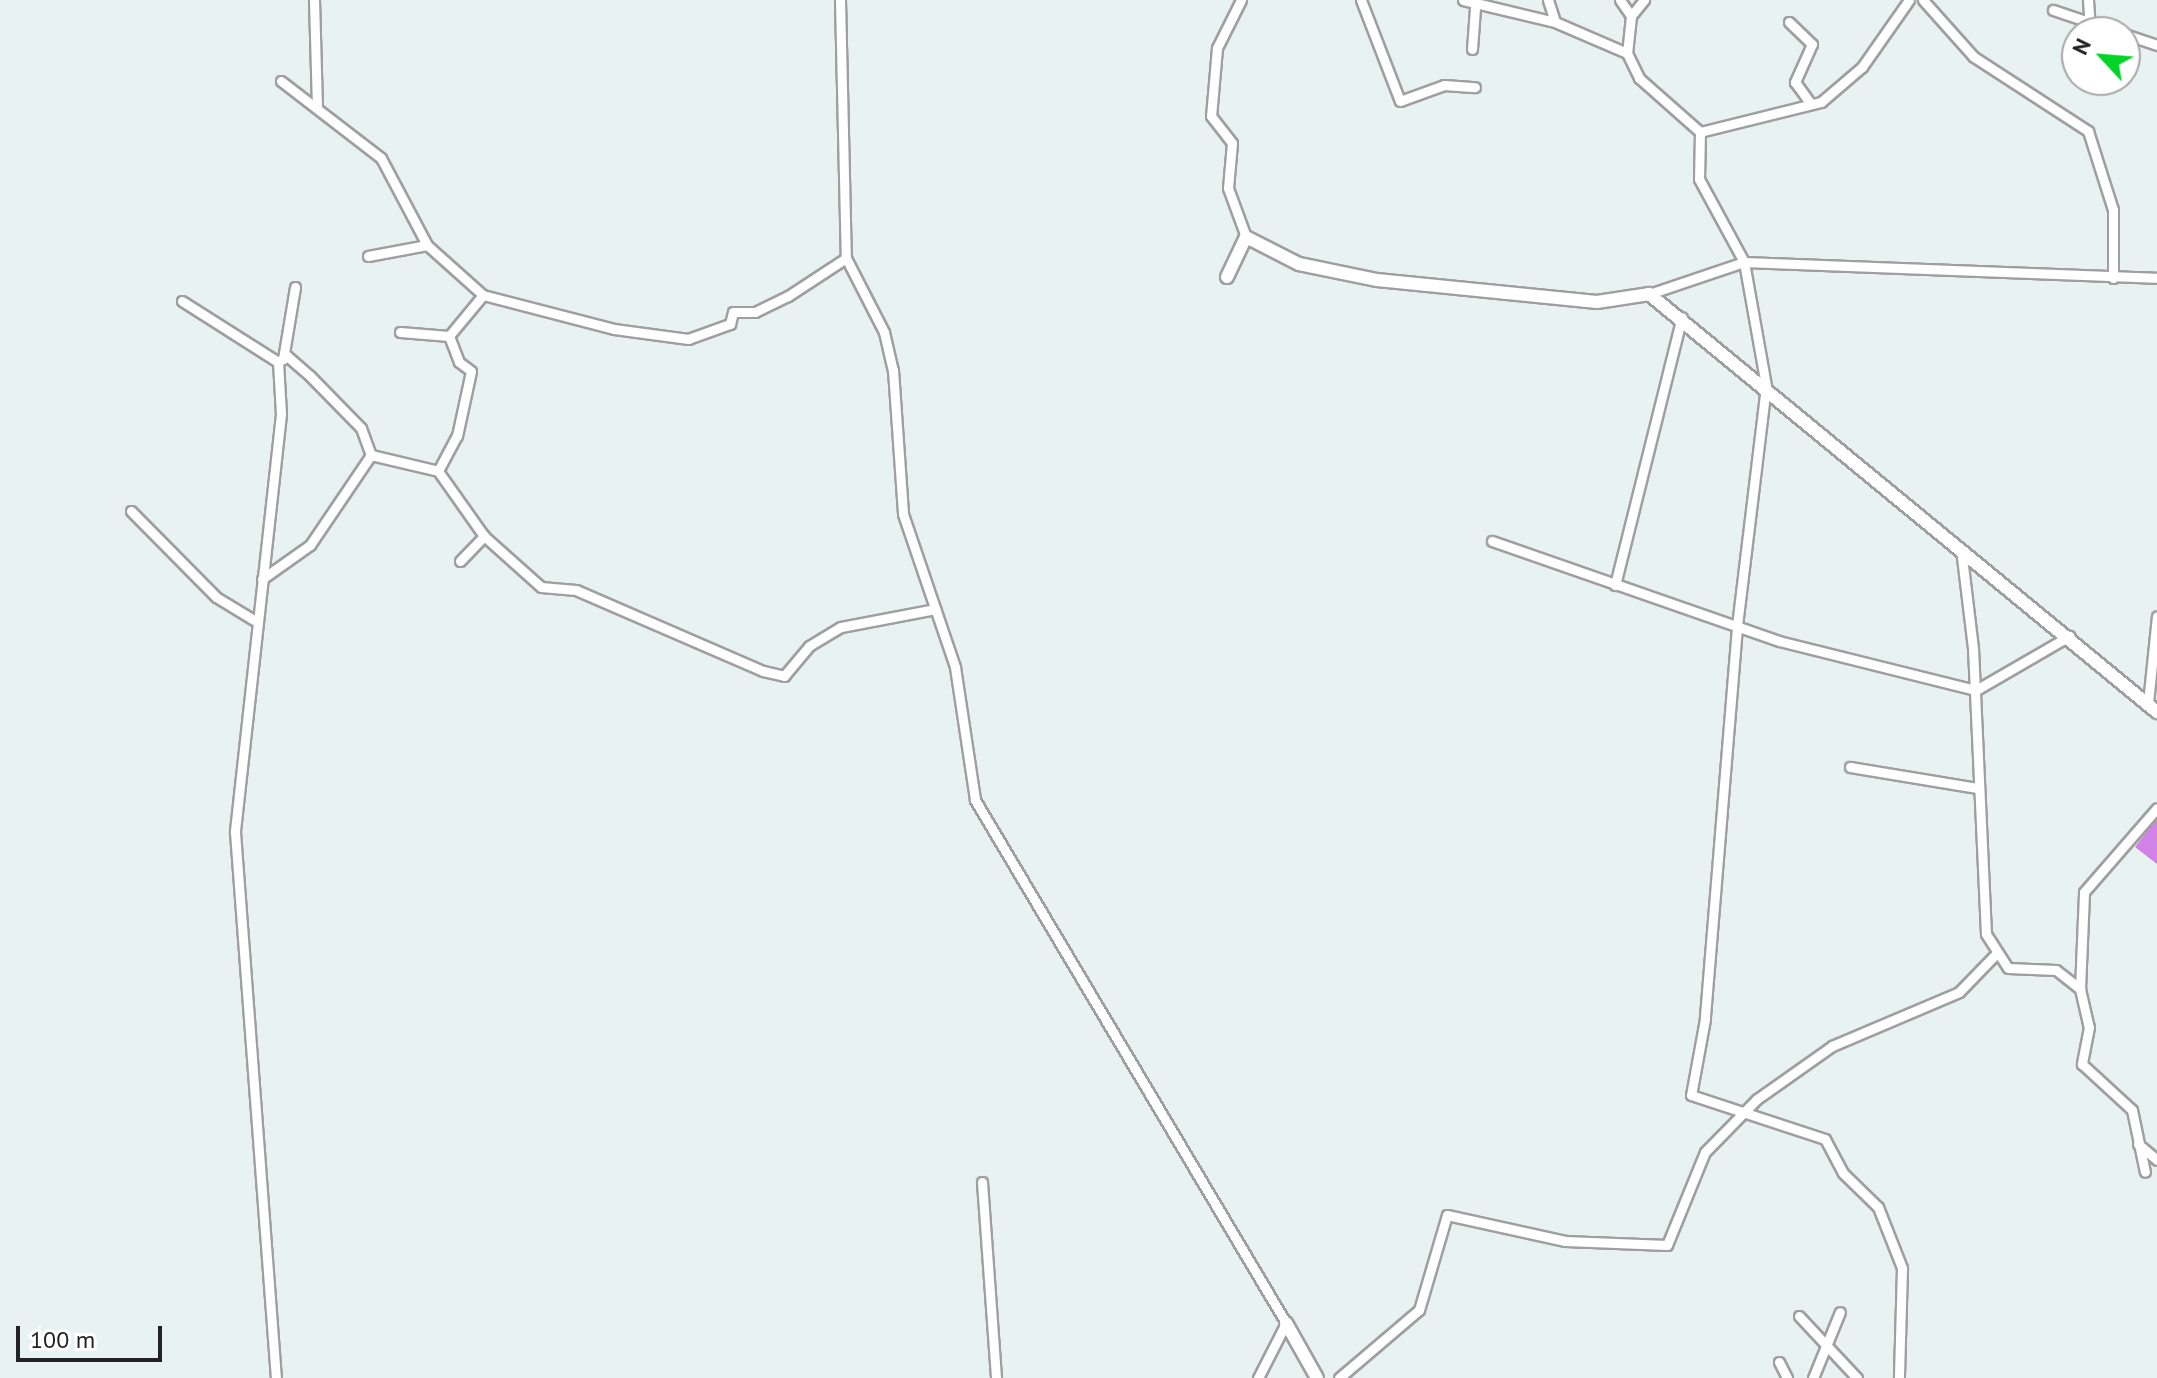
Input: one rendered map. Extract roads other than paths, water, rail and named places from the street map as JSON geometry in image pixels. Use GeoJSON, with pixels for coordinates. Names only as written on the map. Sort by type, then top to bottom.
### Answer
{"type":"FeatureCollection","features":[{"type":"Feature","properties":{"kind":"street"},"geometry":{"type":"LineString","coordinates":[[314,0],[317,107]]}},
{"type":"Feature","properties":{"kind":"street"},"geometry":{"type":"LineString","coordinates":[[840,0],[846,258],[887,344],[903,514],[955,667],[975,800],[1317,1378]]}},
{"type":"Feature","properties":{"kind":"street"},"geometry":{"type":"LineString","coordinates":[[1241,0],[1217,48],[1211,116],[1232,143],[1228,188],[1246,237],[1299,264],[1377,280],[1597,302],[1649,294],[1744,262],[2157,278]]}},
{"type":"Feature","properties":{"kind":"street"},"geometry":{"type":"LineString","coordinates":[[1361,0],[1400,101],[1444,85],[1475,87]]}},
{"type":"Feature","properties":{"kind":"street"},"geometry":{"type":"LineString","coordinates":[[1463,0],[1475,8],[1555,22],[1627,53]]}},
{"type":"Feature","properties":{"kind":"street"},"geometry":{"type":"LineString","coordinates":[[1548,0],[1555,22]]}},
{"type":"Feature","properties":{"kind":"street"},"geometry":{"type":"LineString","coordinates":[[1620,0],[1631,16]]}},
{"type":"Feature","properties":{"kind":"street"},"geometry":{"type":"LineString","coordinates":[[1644,0],[1631,16],[1627,53],[1639,78],[1700,132],[1699,179],[1744,262],[1766,386],[1737,627],[1705,1019],[1691,1095],[1825,1139],[1843,1173],[1878,1207],[1902,1268],[1899,1378]]}},
{"type":"Feature","properties":{"kind":"street"},"geometry":{"type":"LineString","coordinates":[[1700,132],[1810,103],[1862,67],[1909,0]]}},
{"type":"Feature","properties":{"kind":"street"},"geometry":{"type":"LineString","coordinates":[[1923,0],[1974,57],[2088,131],[2113,210],[2113,278]]}},
{"type":"Feature","properties":{"kind":"street"},"geometry":{"type":"LineString","coordinates":[[1472,49],[1475,8]]}},
{"type":"Feature","properties":{"kind":"street"},"geometry":{"type":"LineString","coordinates":[[2053,10],[2066,16]]}},
{"type":"Feature","properties":{"kind":"street"},"geometry":{"type":"LineString","coordinates":[[1789,22],[1812,44],[1795,82],[1810,103]]}},
{"type":"Feature","properties":{"kind":"street"},"geometry":{"type":"LineString","coordinates":[[281,81],[381,158],[427,245],[483,295],[614,329],[688,339],[730,324],[733,312],[755,312],[788,296],[833,262],[846,258]]}},
{"type":"Feature","properties":{"kind":"street"},"geometry":{"type":"LineString","coordinates":[[1227,277],[1246,237]]}},
{"type":"Feature","properties":{"kind":"street"},"geometry":{"type":"LineString","coordinates":[[368,256],[427,245]]}},
{"type":"Feature","properties":{"kind":"street"},"geometry":{"type":"LineString","coordinates":[[276,1378],[235,832],[254,620],[262,579],[281,414],[280,360],[295,287]]}},
{"type":"Feature","properties":{"kind":"street"},"geometry":{"type":"LineString","coordinates":[[1649,294],[1682,317],[2152,707]]}},
{"type":"Feature","properties":{"kind":"street"},"geometry":{"type":"LineString","coordinates":[[449,336],[483,295]]}},
{"type":"Feature","properties":{"kind":"street"},"geometry":{"type":"LineString","coordinates":[[182,301],[310,376],[361,428],[371,455]]}},
{"type":"Feature","properties":{"kind":"street"},"geometry":{"type":"LineString","coordinates":[[1615,585],[1682,317]]}},
{"type":"Feature","properties":{"kind":"street"},"geometry":{"type":"LineString","coordinates":[[400,332],[449,336]]}},
{"type":"Feature","properties":{"kind":"street"},"geometry":{"type":"LineString","coordinates":[[438,471],[457,436],[471,371],[459,362],[449,336]]}},
{"type":"Feature","properties":{"kind":"street"},"geometry":{"type":"LineString","coordinates":[[371,455],[438,471],[484,536],[541,587],[576,590],[666,625],[723,659],[784,676],[809,646],[841,627],[935,609]]}},
{"type":"Feature","properties":{"kind":"street"},"geometry":{"type":"LineString","coordinates":[[262,579],[310,545],[371,455]]}},
{"type":"Feature","properties":{"kind":"street"},"geometry":{"type":"LineString","coordinates":[[131,511],[216,597],[254,620]]}},
{"type":"Feature","properties":{"kind":"street"},"geometry":{"type":"LineString","coordinates":[[460,561],[484,536]]}},
{"type":"Feature","properties":{"kind":"street"},"geometry":{"type":"LineString","coordinates":[[1492,541],[1737,627],[1976,690],[2069,636]]}},
{"type":"Feature","properties":{"kind":"street"},"geometry":{"type":"LineString","coordinates":[[1960,546],[1976,690],[1981,898],[1995,955],[2008,968],[2056,970],[2080,989]]}},
{"type":"Feature","properties":{"kind":"street"},"geometry":{"type":"LineString","coordinates":[[2152,707],[2157,616]]}},
{"type":"Feature","properties":{"kind":"street"},"geometry":{"type":"LineString","coordinates":[[1850,767],[1977,788]]}},
{"type":"Feature","properties":{"kind":"street"},"geometry":{"type":"LineString","coordinates":[[2145,1172],[2132,1110],[2082,1064],[2089,1027],[2080,989],[2084,892],[2157,808]]}},
{"type":"Feature","properties":{"kind":"street"},"geometry":{"type":"LineString","coordinates":[[1339,1378],[1419,1310],[1447,1215],[1565,1241],[1667,1245],[1705,1152],[1746,1112],[1832,1046],[1959,992],[1995,955]]}},
{"type":"Feature","properties":{"kind":"street"},"geometry":{"type":"LineString","coordinates":[[2138,1143],[2157,1160]]}},
{"type":"Feature","properties":{"kind":"street"},"geometry":{"type":"LineString","coordinates":[[982,1182],[996,1378]]}},
{"type":"Feature","properties":{"kind":"street"},"geometry":{"type":"LineString","coordinates":[[1813,1378],[1831,1349],[1840,1312]]}},
{"type":"Feature","properties":{"kind":"street"},"geometry":{"type":"LineString","coordinates":[[1799,1316],[1857,1378]]}},
{"type":"Feature","properties":{"kind":"street"},"geometry":{"type":"LineString","coordinates":[[1258,1378],[1286,1323]]}},
{"type":"Feature","properties":{"kind":"street"},"geometry":{"type":"LineString","coordinates":[[1779,1362],[1787,1378]]}}]}
